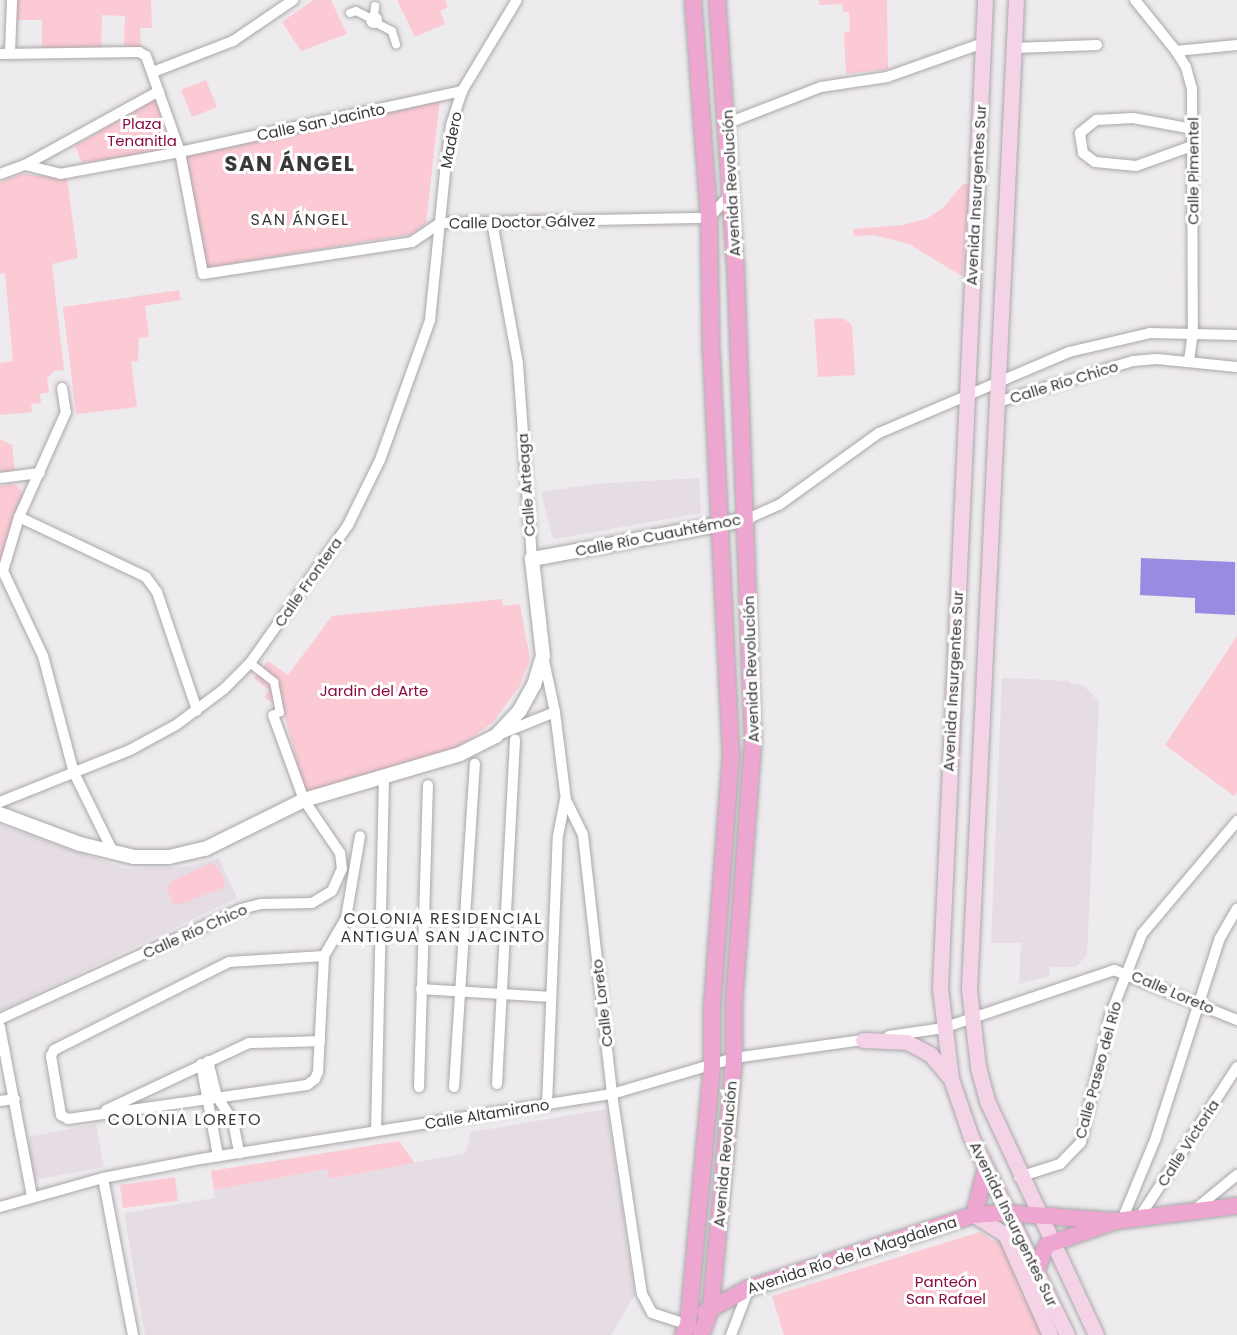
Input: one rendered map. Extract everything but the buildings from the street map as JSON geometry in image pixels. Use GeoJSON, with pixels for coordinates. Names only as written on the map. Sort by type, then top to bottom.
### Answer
{"type":"FeatureCollection","features":[{"type":"Feature","properties":{"kind":"main road","name":"Avenida Revolución"},"geometry":{"type":"LineString","coordinates":[[687,1333],[712,1064],[712,1007],[731,755],[719,524],[709,218],[693,0]]}},
{"type":"Feature","properties":{"kind":"main road","name":"Avenida Revolución"},"geometry":{"type":"LineString","coordinates":[[687,1333],[711,1307],[734,1058],[734,1001],[753,742],[747,519],[728,123],[717,0]]}},
{"type":"Feature","properties":{"kind":"main road","name":"Avenida Insurgentes Sur"},"geometry":{"type":"LineString","coordinates":[[985,0],[941,927],[943,1028],[951,1079],[985,1172],[1005,1213],[1037,1268],[1067,1335]]}},
{"type":"Feature","properties":{"kind":"main road","name":"Avenida Insurgentes Sur"},"geometry":{"type":"LineString","coordinates":[[1016,0],[969,977],[981,1083],[1019,1177],[1055,1241],[1096,1335]]}},
{"type":"Feature","properties":{"kind":"main road"},"geometry":{"type":"LineString","coordinates":[[863,1040],[907,1042],[930,1054],[951,1079]]}},
{"type":"Feature","properties":{"kind":"main road"},"geometry":{"type":"LineString","coordinates":[[985,1172],[974,1215],[1005,1234],[1050,1335]]}},
{"type":"Feature","properties":{"kind":"main road"},"geometry":{"type":"LineString","coordinates":[[1037,1268],[1042,1251],[1055,1241],[1126,1220],[1237,1206]]}},
{"type":"Feature","properties":{"kind":"main road","name":"Avenida Río de la Magdalena"},"geometry":{"type":"LineString","coordinates":[[711,1307],[749,1288],[974,1215],[1039,1214],[1126,1220]]}},
{"type":"Feature","properties":{"kind":"street"},"geometry":{"type":"LineString","coordinates":[[12,0],[5,54],[134,52],[146,56],[180,152]]}},
{"type":"Feature","properties":{"kind":"street"},"geometry":{"type":"LineString","coordinates":[[153,72],[233,41],[292,0]]}},
{"type":"Feature","properties":{"kind":"street","name":"Madero"},"geometry":{"type":"LineString","coordinates":[[440,224],[451,125],[462,91],[517,0]]}},
{"type":"Feature","properties":{"kind":"street","name":"Calle Pimentel"},"geometry":{"type":"LineString","coordinates":[[1135,0],[1176,51],[1186,67],[1192,89],[1192,335],[1189,359]]}},
{"type":"Feature","properties":{"kind":"street"},"geometry":{"type":"LineString","coordinates":[[350,13],[356,10],[374,16],[392,32],[396,44]]}},
{"type":"Feature","properties":{"kind":"street"},"geometry":{"type":"LineString","coordinates":[[728,123],[821,87],[887,77],[983,43]]}},
{"type":"Feature","properties":{"kind":"street"},"geometry":{"type":"LineString","coordinates":[[1014,48],[1097,45]]}},
{"type":"Feature","properties":{"kind":"street"},"geometry":{"type":"LineString","coordinates":[[1176,51],[1237,45]]}},
{"type":"Feature","properties":{"kind":"street"},"geometry":{"type":"LineString","coordinates":[[0,174],[25,165],[159,91]]}},
{"type":"Feature","properties":{"kind":"street","name":"Calle San Jacinto"},"geometry":{"type":"LineString","coordinates":[[25,165],[60,174],[180,152],[462,91]]}},
{"type":"Feature","properties":{"kind":"street"},"geometry":{"type":"LineString","coordinates":[[1192,146],[1136,166],[1095,162],[1083,153],[1080,133],[1096,120],[1132,118],[1193,129]]}},
{"type":"Feature","properties":{"kind":"street","name":"Calle Doctor Gálvez"},"geometry":{"type":"LineString","coordinates":[[180,152],[202,274],[412,242],[440,224],[709,218]]}},
{"type":"Feature","properties":{"kind":"street"},"geometry":{"type":"LineString","coordinates":[[709,218],[730,195]]}},
{"type":"Feature","properties":{"kind":"street","name":"Calle Arteaga"},"geometry":{"type":"LineString","coordinates":[[492,222],[518,364],[532,559],[543,656],[528,698],[496,736]]}},
{"type":"Feature","properties":{"kind":"street","name":"Calle Frontera"},"geometry":{"type":"LineString","coordinates":[[0,802],[130,750],[197,710],[250,663],[366,493],[430,320],[440,224]]}},
{"type":"Feature","properties":{"kind":"street","name":"Calle Río Chico"},"geometry":{"type":"LineString","coordinates":[[999,380],[1109,340],[1150,333],[1237,335]]}},
{"type":"Feature","properties":{"kind":"street","name":"Calle Río Chico"},"geometry":{"type":"LineString","coordinates":[[998,402],[1112,366],[1157,359],[1189,359],[1237,367]]}},
{"type":"Feature","properties":{"kind":"street","name":"Calle Río Cuauhtémoc"},"geometry":{"type":"LineString","coordinates":[[532,559],[747,519],[778,505],[879,433],[999,380]]}},
{"type":"Feature","properties":{"kind":"street"},"geometry":{"type":"LineString","coordinates":[[62,388],[66,412],[19,517],[1,571],[43,656],[74,773],[113,852]]}},
{"type":"Feature","properties":{"kind":"street"},"geometry":{"type":"LineString","coordinates":[[0,478],[40,473]]}},
{"type":"Feature","properties":{"kind":"street"},"geometry":{"type":"LineString","coordinates":[[19,517],[142,573],[150,582],[197,710]]}},
{"type":"Feature","properties":{"kind":"street","name":"Calle Loreto"},"geometry":{"type":"LineString","coordinates":[[543,656],[555,712],[566,800],[583,835],[612,1094],[642,1294],[652,1313],[687,1333]]}},
{"type":"Feature","properties":{"kind":"street"},"geometry":{"type":"LineString","coordinates":[[250,663],[274,682],[280,712],[273,715]]}},
{"type":"Feature","properties":{"kind":"street","name":"Calle Arteaga"},"geometry":{"type":"LineString","coordinates":[[0,814],[49,834],[113,852],[169,857],[206,849],[304,800],[460,754],[496,736],[555,712]]}},
{"type":"Feature","properties":{"kind":"street","name":"Calle Río Chico"},"geometry":{"type":"LineString","coordinates":[[0,1019],[241,909],[261,904],[304,904],[326,896],[340,877],[340,853],[304,800],[273,715]]}},
{"type":"Feature","properties":{"kind":"street"},"geometry":{"type":"LineString","coordinates":[[497,1084],[515,739]]}},
{"type":"Feature","properties":{"kind":"street"},"geometry":{"type":"LineString","coordinates":[[454,1087],[475,764]]}},
{"type":"Feature","properties":{"kind":"street"},"geometry":{"type":"LineString","coordinates":[[376,1131],[384,777]]}},
{"type":"Feature","properties":{"kind":"street"},"geometry":{"type":"LineString","coordinates":[[419,1087],[428,785]]}},
{"type":"Feature","properties":{"kind":"street"},"geometry":{"type":"LineString","coordinates":[[547,1105],[558,836],[566,800]]}},
{"type":"Feature","properties":{"kind":"street","name":"Calle Paseo del Río"},"geometry":{"type":"LineString","coordinates":[[1019,1177],[1060,1164],[1081,1142],[1110,1016],[1142,934],[1237,821]]}},
{"type":"Feature","properties":{"kind":"street"},"geometry":{"type":"LineString","coordinates":[[324,956],[229,962],[54,1050],[51,1056],[61,1116],[68,1119],[307,1085],[318,1072],[324,956],[346,918],[360,836]]}},
{"type":"Feature","properties":{"kind":"street"},"geometry":{"type":"LineString","coordinates":[[1126,1220],[1155,1140],[1197,1001],[1220,938],[1237,908]]}},
{"type":"Feature","properties":{"kind":"street","name":"Calle Loreto"},"geometry":{"type":"LineString","coordinates":[[972,1018],[1103,972],[1127,972],[1237,1020]]}},
{"type":"Feature","properties":{"kind":"street"},"geometry":{"type":"LineString","coordinates":[[422,989],[551,997]]}},
{"type":"Feature","properties":{"kind":"street","name":"Calle Altamirano"},"geometry":{"type":"LineString","coordinates":[[0,1207],[32,1196],[102,1178],[218,1156],[612,1094],[734,1058],[943,1028],[972,1018]]}},
{"type":"Feature","properties":{"kind":"street"},"geometry":{"type":"LineString","coordinates":[[0,1027],[32,1196]]}},
{"type":"Feature","properties":{"kind":"street"},"geometry":{"type":"LineString","coordinates":[[95,1115],[249,1043],[320,1041]]}},
{"type":"Feature","properties":{"kind":"street"},"geometry":{"type":"LineString","coordinates":[[205,1063],[212,1098],[218,1156]]}},
{"type":"Feature","properties":{"kind":"street","name":"Calle Victoria"},"geometry":{"type":"LineString","coordinates":[[1126,1220],[1237,1067]]}},
{"type":"Feature","properties":{"kind":"street"},"geometry":{"type":"LineString","coordinates":[[212,1098],[233,1121],[239,1153]]}},
{"type":"Feature","properties":{"kind":"street"},"geometry":{"type":"LineString","coordinates":[[0,1101],[15,1099]]}},
{"type":"Feature","properties":{"kind":"street"},"geometry":{"type":"LineString","coordinates":[[1191,1213],[1237,1175]]}},
{"type":"Feature","properties":{"kind":"street"},"geometry":{"type":"LineString","coordinates":[[102,1178],[133,1335]]}},
{"type":"Feature","properties":{"kind":"street"},"geometry":{"type":"LineString","coordinates":[[732,1335],[749,1288]]}},
{"type":"Feature","properties":{"kind":"shaded area"},"geometry":{"type":"Polygon","coordinates":[[[699,478],[701,513],[556,539],[552,536],[541,492],[595,484],[699,478]]]}},
{"type":"Feature","properties":{"kind":"shaded area"},"geometry":{"type":"Polygon","coordinates":[[[1141,558],[1235,562],[1235,615],[1195,613],[1195,598],[1140,595],[1141,558]]]}},
{"type":"Feature","properties":{"kind":"shaded area"},"geometry":{"type":"Polygon","coordinates":[[[1002,678],[1070,681],[1070,684],[1083,685],[1099,702],[1087,955],[1076,967],[1050,967],[1049,976],[1019,984],[1021,943],[991,943],[1002,678]]]}},
{"type":"Feature","properties":{"kind":"shaded area"},"geometry":{"type":"Polygon","coordinates":[[[0,825],[127,869],[187,867],[219,858],[237,898],[0,1011],[0,825]]]}},
{"type":"Feature","properties":{"kind":"shaded area"},"geometry":{"type":"Polygon","coordinates":[[[607,1109],[635,1295],[611,1335],[145,1335],[124,1213],[214,1198],[214,1190],[327,1169],[330,1179],[466,1153],[471,1132],[607,1109]]]}},
{"type":"Feature","properties":{"kind":"shaded area"},"geometry":{"type":"Polygon","coordinates":[[[96,1124],[104,1167],[34,1180],[28,1137],[96,1124]]]}},
{"type":"Feature","properties":{"kind":"green space"},"geometry":{"type":"Polygon","coordinates":[[[15,0],[151,0],[152,28],[140,28],[141,48],[124,48],[125,16],[102,15],[101,48],[42,49],[42,20],[15,20],[15,0]]]}},
{"type":"Feature","properties":{"kind":"green space"},"geometry":{"type":"Polygon","coordinates":[[[313,0],[331,0],[347,34],[301,51],[282,22],[313,0]]]}},
{"type":"Feature","properties":{"kind":"green space"},"geometry":{"type":"Polygon","coordinates":[[[397,0],[445,0],[448,7],[440,11],[445,24],[415,37],[397,0]]]}},
{"type":"Feature","properties":{"kind":"green space"},"geometry":{"type":"Polygon","coordinates":[[[819,0],[887,0],[888,69],[846,74],[844,33],[850,31],[849,12],[843,12],[842,4],[819,5],[819,0]]]}},
{"type":"Feature","properties":{"kind":"green space"},"geometry":{"type":"Polygon","coordinates":[[[206,80],[217,107],[192,117],[181,90],[206,80]]]}},
{"type":"Feature","properties":{"kind":"green space","name":"Plaza Tenanitla"},"geometry":{"type":"Polygon","coordinates":[[[155,99],[171,150],[82,163],[75,146],[155,99]]]}},
{"type":"Feature","properties":{"kind":"green space"},"geometry":{"type":"Polygon","coordinates":[[[440,100],[426,223],[413,234],[206,268],[185,157],[440,100]]]}},
{"type":"Feature","properties":{"kind":"green space"},"geometry":{"type":"Polygon","coordinates":[[[23,174],[67,179],[78,258],[52,264],[64,370],[54,371],[47,378],[49,392],[40,394],[41,403],[31,404],[32,412],[0,415],[0,363],[13,361],[5,273],[0,274],[0,182],[23,174]]]}},
{"type":"Feature","properties":{"kind":"green space"},"geometry":{"type":"Polygon","coordinates":[[[963,184],[970,184],[962,276],[909,244],[873,235],[854,236],[853,229],[902,225],[926,219],[943,208],[963,184]]]}},
{"type":"Feature","properties":{"kind":"green space"},"geometry":{"type":"Polygon","coordinates":[[[179,290],[181,300],[145,306],[149,337],[139,338],[138,361],[131,362],[137,407],[76,414],[63,307],[179,290]]]}},
{"type":"Feature","properties":{"kind":"green space"},"geometry":{"type":"Polygon","coordinates":[[[843,318],[852,325],[855,375],[818,377],[814,319],[843,318]]]}},
{"type":"Feature","properties":{"kind":"green space"},"geometry":{"type":"Polygon","coordinates":[[[0,439],[12,445],[15,472],[0,475],[0,439]]]}},
{"type":"Feature","properties":{"kind":"green space"},"geometry":{"type":"Polygon","coordinates":[[[12,484],[19,487],[23,496],[0,562],[0,486],[12,484]]]}},
{"type":"Feature","properties":{"kind":"green space","name":"Jardin del Arte"},"geometry":{"type":"Polygon","coordinates":[[[502,599],[503,606],[520,604],[530,659],[519,687],[493,722],[458,748],[305,793],[283,710],[264,697],[269,690],[254,678],[268,661],[288,675],[332,616],[502,599]]]}},
{"type":"Feature","properties":{"kind":"green space"},"geometry":{"type":"Polygon","coordinates":[[[1237,636],[1237,792],[1234,796],[1165,745],[1237,636]]]}},
{"type":"Feature","properties":{"kind":"green space"},"geometry":{"type":"Polygon","coordinates":[[[211,863],[218,867],[225,880],[223,888],[175,906],[167,889],[170,882],[211,863]]]}},
{"type":"Feature","properties":{"kind":"green space"},"geometry":{"type":"Polygon","coordinates":[[[399,1141],[415,1163],[329,1179],[327,1169],[214,1190],[211,1171],[399,1141]]]}},
{"type":"Feature","properties":{"kind":"green space"},"geometry":{"type":"Polygon","coordinates":[[[175,1177],[178,1201],[123,1208],[120,1185],[175,1177]]]}},
{"type":"Feature","properties":{"kind":"green space","name":"Panteón San Rafael"},"geometry":{"type":"Polygon","coordinates":[[[980,1232],[993,1241],[1000,1240],[1042,1335],[784,1335],[772,1296],[980,1232]]]}},
{"type":"Feature","properties":{"kind":"district","name":"SAN ÁNGEL"},"geometry":{"type":"Point","coordinates":[290,164]}},
{"type":"Feature","properties":{"kind":"district","name":"SAN ÁNGEL"},"geometry":{"type":"Point","coordinates":[300,220]}},
{"type":"Feature","properties":{"kind":"district","name":"COLONIA RESIDENCIAL ANTIGUA SAN JACINTO"},"geometry":{"type":"Point","coordinates":[443,928]}},
{"type":"Feature","properties":{"kind":"district","name":"COLONIA LORETO"},"geometry":{"type":"Point","coordinates":[185,1120]}}]}
